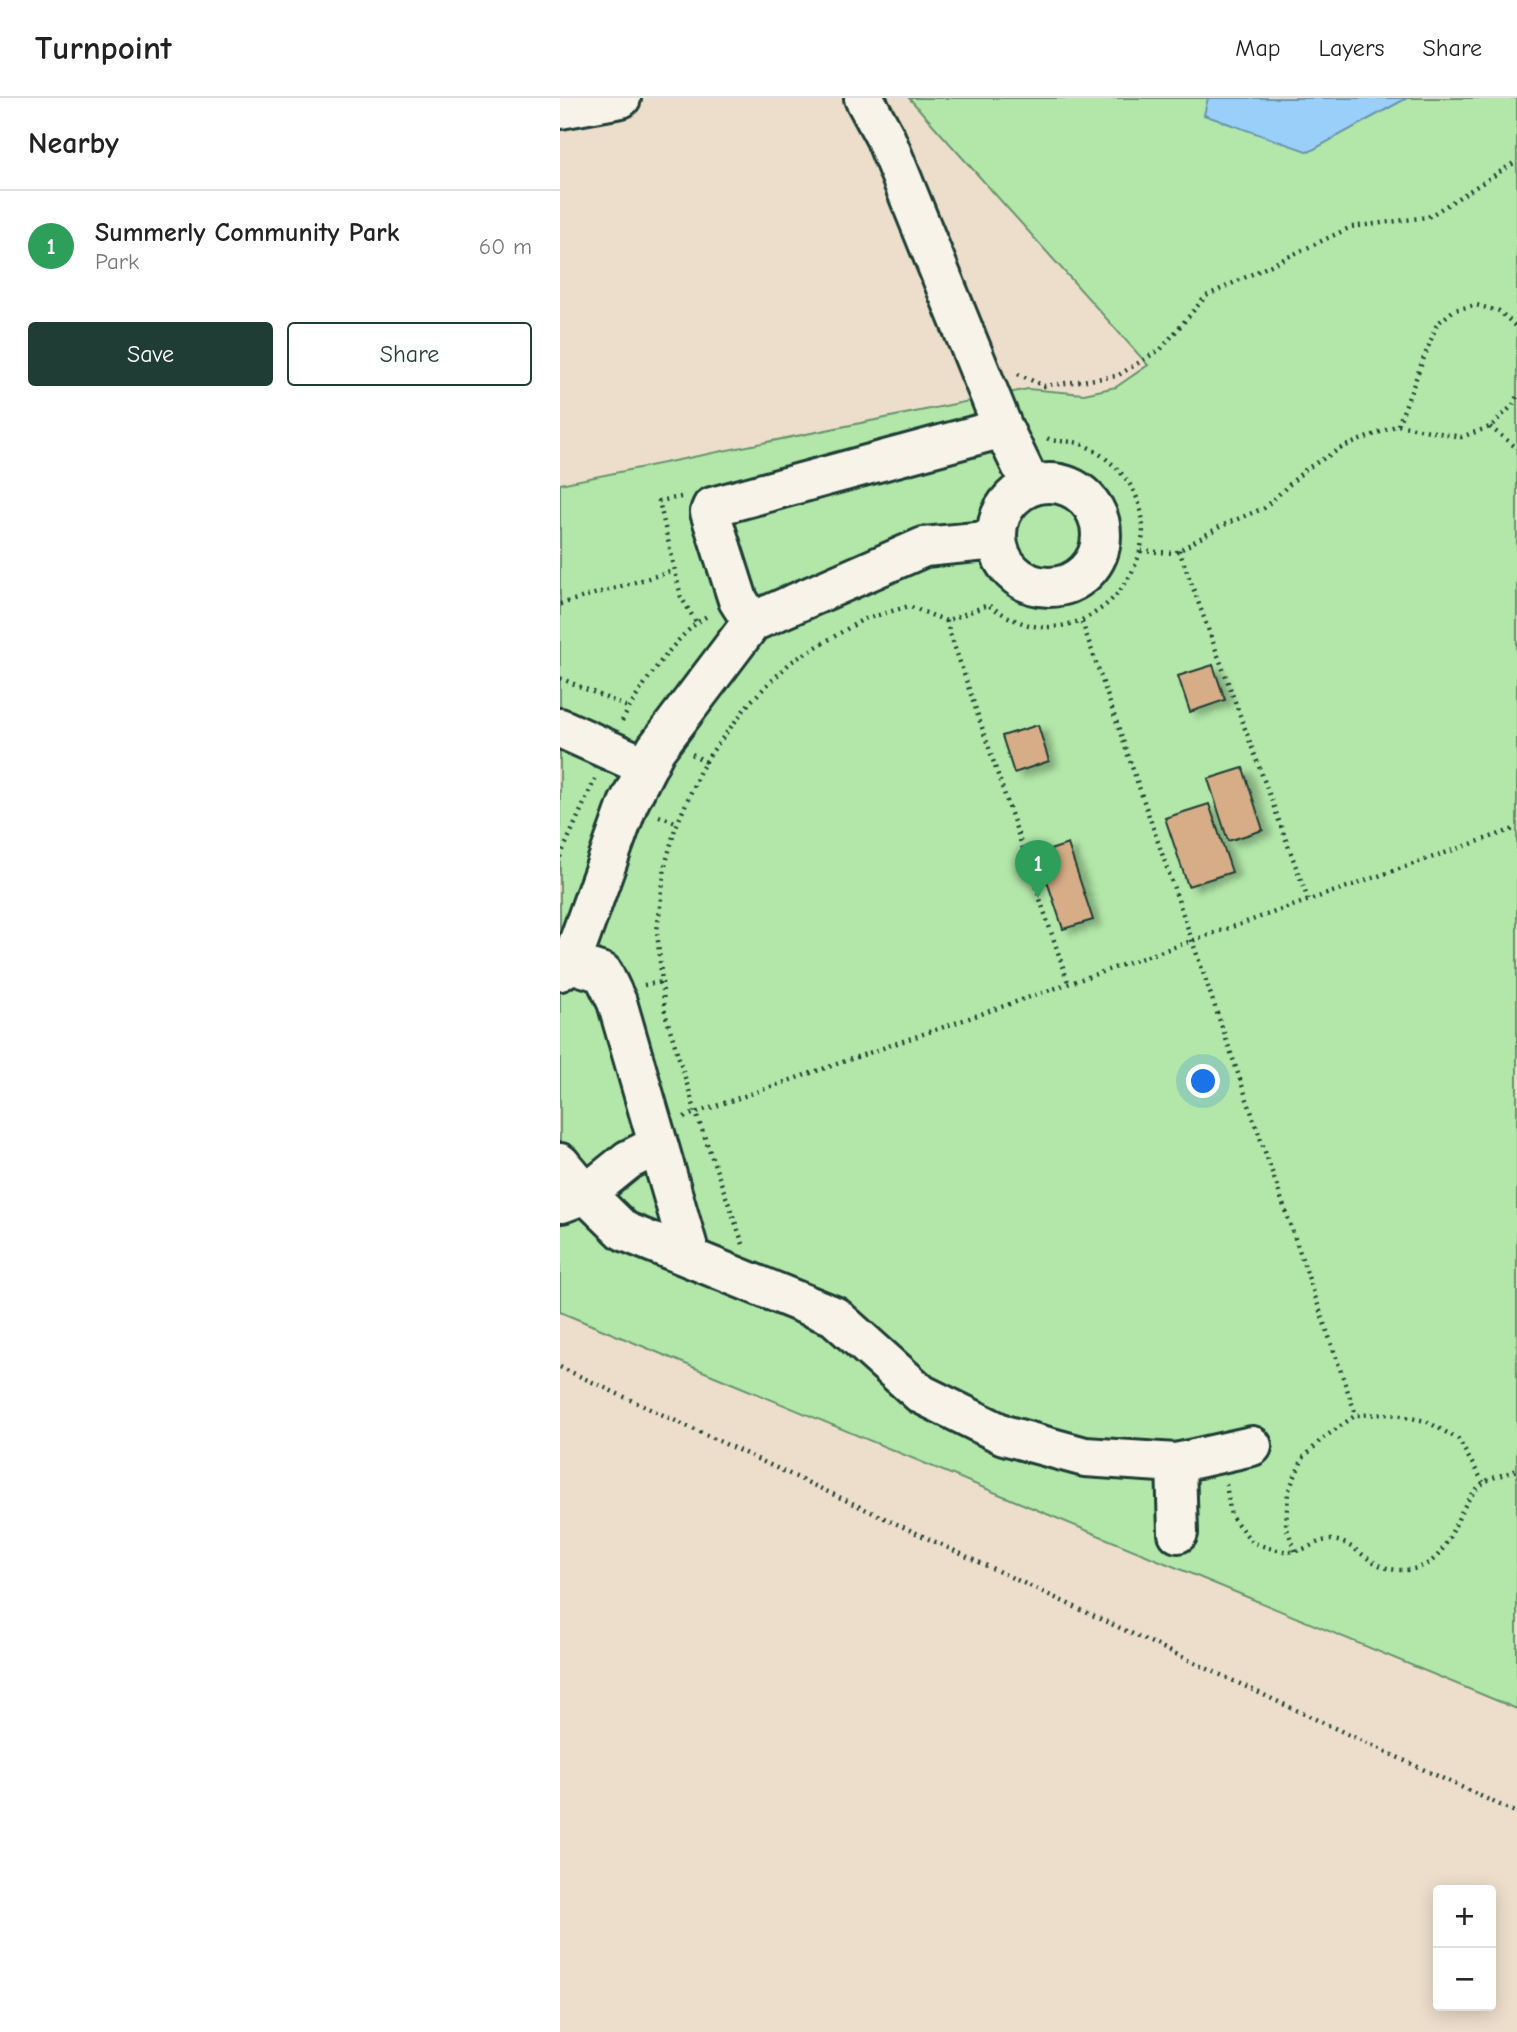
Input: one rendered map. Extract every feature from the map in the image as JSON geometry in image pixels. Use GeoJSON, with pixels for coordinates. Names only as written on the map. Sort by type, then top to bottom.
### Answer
{"type":"FeatureCollection","features":[{"type":"Feature","properties":{"kind":"lane"},"geometry":{"type":"LineString","coordinates":[[560,109],[621,98]]}},
{"type":"Feature","properties":{"kind":"lane"},"geometry":{"type":"LineString","coordinates":[[864,98],[886,137],[1003,428],[1031,486]]}},
{"type":"Feature","properties":{"kind":"lane"},"geometry":{"type":"LineString","coordinates":[[752,622],[738,600],[710,512],[712,507],[1003,428]]}},
{"type":"Feature","properties":{"kind":"lane"},"geometry":{"type":"LineString","coordinates":[[1048,483],[1065,485],[1080,493],[1092,506],[1099,521],[1101,538],[1097,555],[1088,570],[1058,587],[1041,587],[1024,581],[1010,571],[1001,557],[997,540],[998,523],[1004,507],[1016,494],[1031,486],[1048,483]]}},
{"type":"Feature","properties":{"kind":"lane"},"geometry":{"type":"LineString","coordinates":[[691,1258],[667,1133],[617,1002],[603,973],[566,967],[628,804],[656,748],[752,622],[925,547],[997,540]]}},
{"type":"Feature","properties":{"kind":"lane"},"geometry":{"type":"LineString","coordinates":[[560,728],[647,767]]}},
{"type":"Feature","properties":{"kind":"lane"},"geometry":{"type":"LineString","coordinates":[[573,1199],[667,1133]]}},
{"type":"Feature","properties":{"kind":"lane"},"geometry":{"type":"LineString","coordinates":[[560,1163],[573,1199],[624,1231],[834,1315],[922,1395],[1004,1435],[1085,1457],[1176,1463],[1236,1449]]}},
{"type":"Feature","properties":{"kind":"lane"},"geometry":{"type":"LineString","coordinates":[[1176,1463],[1178,1532]]}},
{"type":"Feature","properties":{"kind":"path"},"geometry":{"type":"LineString","coordinates":[[1018,374],[1044,386],[1117,376],[1161,349],[1206,296],[1351,227],[1428,217],[1517,161]]}},
{"type":"Feature","properties":{"kind":"path"},"geometry":{"type":"LineString","coordinates":[[1398,425],[1437,324],[1454,310],[1476,305],[1499,311],[1517,327]]}},
{"type":"Feature","properties":{"kind":"path"},"geometry":{"type":"LineString","coordinates":[[1142,551],[1175,553],[1221,526],[1264,508],[1306,469],[1343,447],[1398,425],[1461,437],[1490,427],[1512,406],[1517,396]]}},
{"type":"Feature","properties":{"kind":"path"},"geometry":{"type":"LineString","coordinates":[[1490,427],[1517,448]]}},
{"type":"Feature","properties":{"kind":"path"},"geometry":{"type":"LineString","coordinates":[[687,496],[659,502],[681,597],[696,622]]}},
{"type":"Feature","properties":{"kind":"path"},"geometry":{"type":"LineString","coordinates":[[1180,550],[1308,902]]}},
{"type":"Feature","properties":{"kind":"path"},"geometry":{"type":"LineString","coordinates":[[560,604],[674,571]]}},
{"type":"Feature","properties":{"kind":"path"},"geometry":{"type":"LineString","coordinates":[[745,1249],[696,1113],[665,1013],[657,931],[666,866],[675,829],[700,771],[750,702],[791,662],[862,620],[909,606],[946,621],[1069,985]]}},
{"type":"Feature","properties":{"kind":"path"},"geometry":{"type":"LineString","coordinates":[[1082,622],[1356,1415]]}},
{"type":"Feature","properties":{"kind":"path"},"geometry":{"type":"LineString","coordinates":[[560,678],[630,708]]}},
{"type":"Feature","properties":{"kind":"path"},"geometry":{"type":"LineString","coordinates":[[667,1133],[696,1113],[1517,828]]}},
{"type":"Feature","properties":{"kind":"path"},"geometry":{"type":"LineString","coordinates":[[560,1367],[1517,1813]]}},
{"type":"Feature","properties":{"kind":"path"},"geometry":{"type":"LineString","coordinates":[[1295,1551],[1286,1527],[1288,1492],[1303,1458],[1322,1439],[1356,1415],[1391,1414],[1426,1420],[1458,1439],[1483,1482]]}},
{"type":"Feature","properties":{"kind":"path"},"geometry":{"type":"LineString","coordinates":[[1236,1449],[1231,1516],[1253,1543],[1295,1551],[1329,1540],[1346,1543],[1369,1562],[1397,1571],[1421,1568],[1442,1555],[1460,1511],[1483,1482],[1517,1470]]}},
{"type":"Feature","properties":{"kind":"green space"},"geometry":{"type":"Polygon","coordinates":[[[909,98],[1517,98],[1517,1709],[560,1312],[560,484],[1028,389],[1084,394],[1116,387],[1148,365],[909,98]]]}},
{"type":"Feature","properties":{"kind":"water"},"geometry":{"type":"Polygon","coordinates":[[[1208,98],[1407,98],[1309,152],[1204,115],[1208,98]]]}},
{"type":"Feature","properties":{"kind":"building"},"geometry":{"type":"Polygon","coordinates":[[[1213,665],[1225,700],[1190,712],[1178,676],[1213,665]]]}},
{"type":"Feature","properties":{"kind":"building"},"geometry":{"type":"Polygon","coordinates":[[[1038,725],[1049,761],[1014,773],[1002,736],[1038,725]]]}},
{"type":"Feature","properties":{"kind":"building"},"geometry":{"type":"Polygon","coordinates":[[[1243,768],[1263,830],[1228,841],[1208,779],[1243,768]]]}},
{"type":"Feature","properties":{"kind":"building"},"geometry":{"type":"Polygon","coordinates":[[[1209,804],[1232,872],[1188,886],[1165,818],[1209,804]]]}},
{"type":"Feature","properties":{"kind":"building"},"geometry":{"type":"Polygon","coordinates":[[[1068,844],[1093,920],[1063,929],[1038,854],[1068,844]]]}},
{"type":"Feature","properties":{"kind":"place","name":"Summerly Community Park"},"geometry":{"type":"Point","coordinates":[1038,898]}}]}
